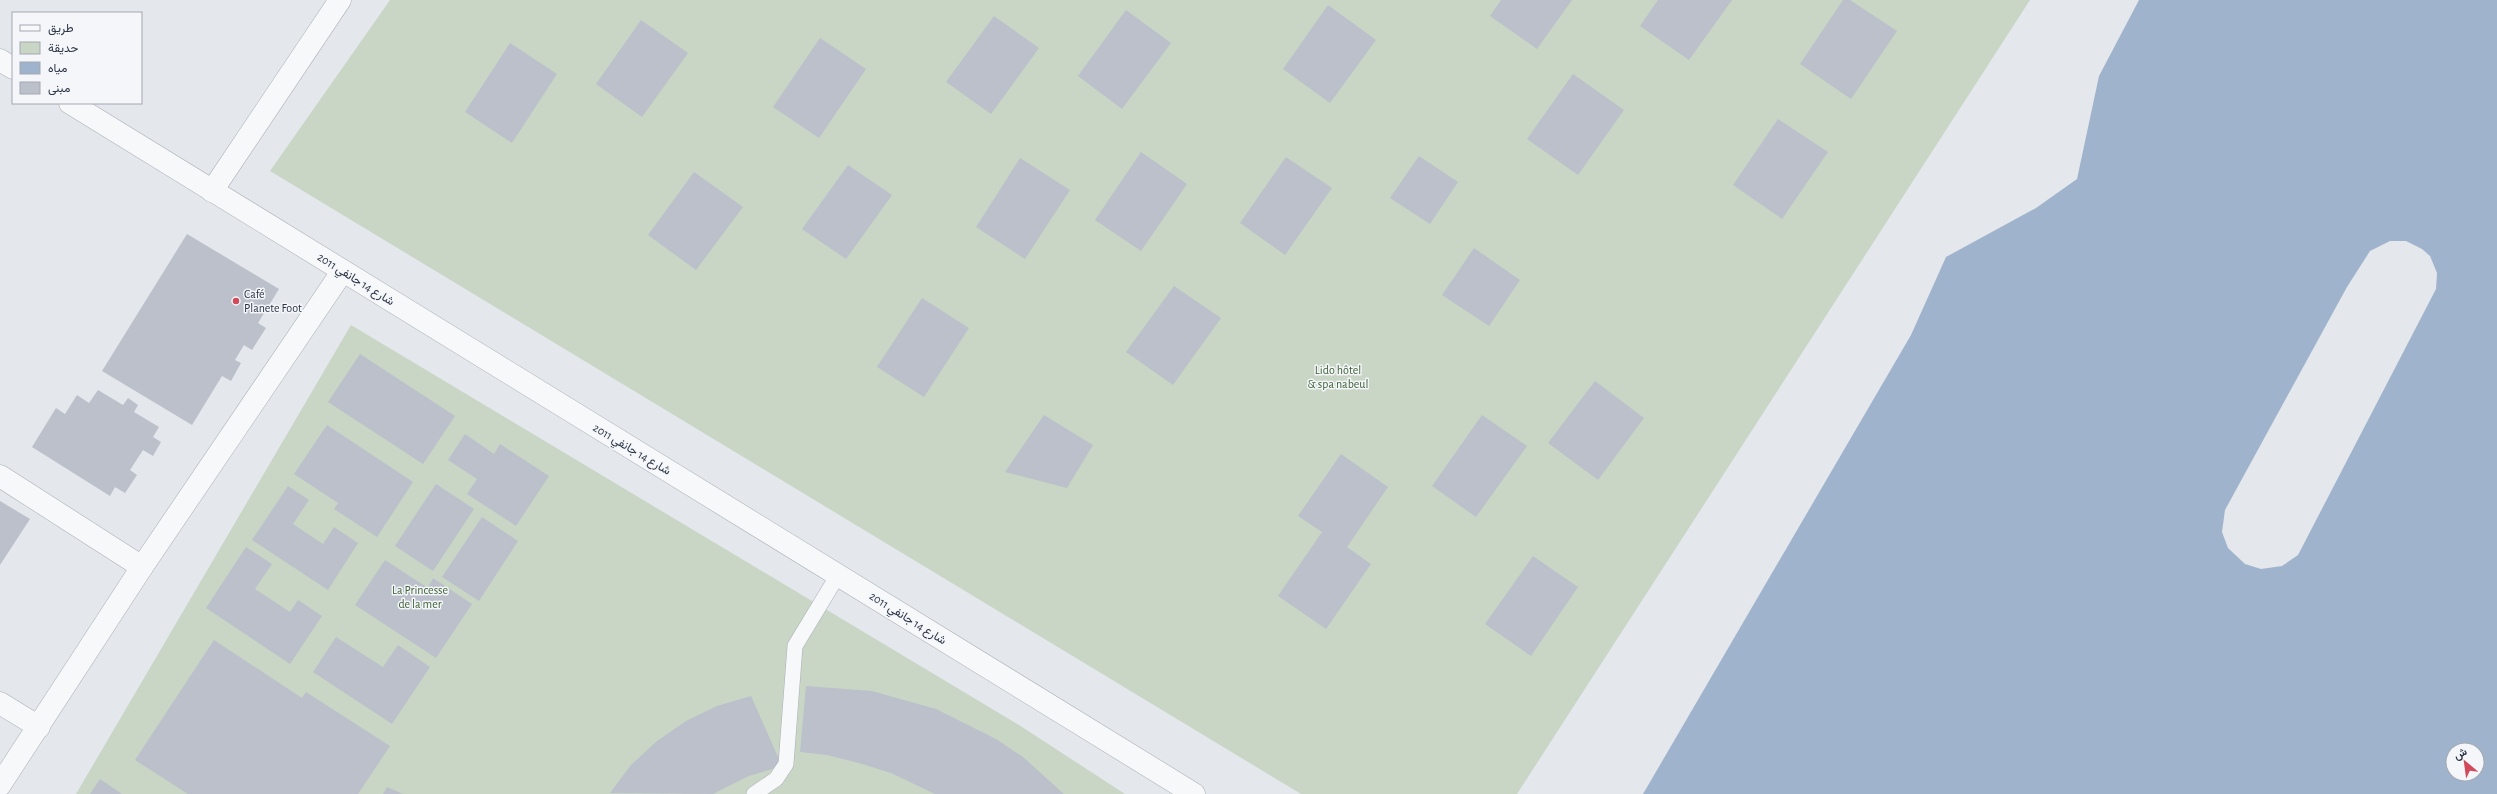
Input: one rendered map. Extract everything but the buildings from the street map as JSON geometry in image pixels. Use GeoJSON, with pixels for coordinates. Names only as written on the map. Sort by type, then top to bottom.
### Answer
{"type":"FeatureCollection","features":[{"type":"Feature","properties":{"kind":"street"},"geometry":{"type":"LineString","coordinates":[[212,190],[340,0]]}},
{"type":"Feature","properties":{"kind":"street"},"geometry":{"type":"LineString","coordinates":[[0,60],[12,67]]}},
{"type":"Feature","properties":{"kind":"street","name":"شارع 14 جانفي 2011"},"geometry":{"type":"LineString","coordinates":[[72,104],[342,272],[1191,793]]}},
{"type":"Feature","properties":{"kind":"street"},"geometry":{"type":"LineString","coordinates":[[0,785],[142,567],[342,272]]}},
{"type":"Feature","properties":{"kind":"street"},"geometry":{"type":"LineString","coordinates":[[0,476],[142,567]]}},
{"type":"Feature","properties":{"kind":"street"},"geometry":{"type":"LineString","coordinates":[[0,703],[39,727]]}},
{"type":"Feature","properties":{"kind":"lane"},"geometry":{"type":"LineString","coordinates":[[754,794],[776,779],[786,764],[795,646],[838,575]]}},
{"type":"Feature","properties":{"kind":"green space","name":"Lido hôtel & spa nabeul"},"geometry":{"type":"Polygon","coordinates":[[[390,0],[2030,0],[1517,794],[1301,794],[270,171],[390,0]]]}},
{"type":"Feature","properties":{"kind":"green space","name":"La Princesse de la mer"},"geometry":{"type":"Polygon","coordinates":[[[351,325],[1019,725],[1125,794],[76,794],[351,325]]]}},
{"type":"Feature","properties":{"kind":"water"},"geometry":{"type":"Polygon","coordinates":[[[2139,0],[2497,0],[2497,794],[1643,794],[1911,335],[1946,257],[2036,208],[2077,179],[2099,76],[2139,0]]]}},
{"type":"Feature","properties":{"kind":"pier"},"geometry":{"type":"Polygon","coordinates":[[[2390,241],[2406,241],[2422,249],[2430,256],[2437,273],[2436,289],[2298,555],[2282,566],[2261,569],[2245,564],[2228,548],[2222,532],[2225,510],[2347,287],[2370,251],[2390,241]]]}},
{"type":"Feature","properties":{"kind":"place","name":"Café Planete Foot"},"geometry":{"type":"Point","coordinates":[236,301]}}]}
